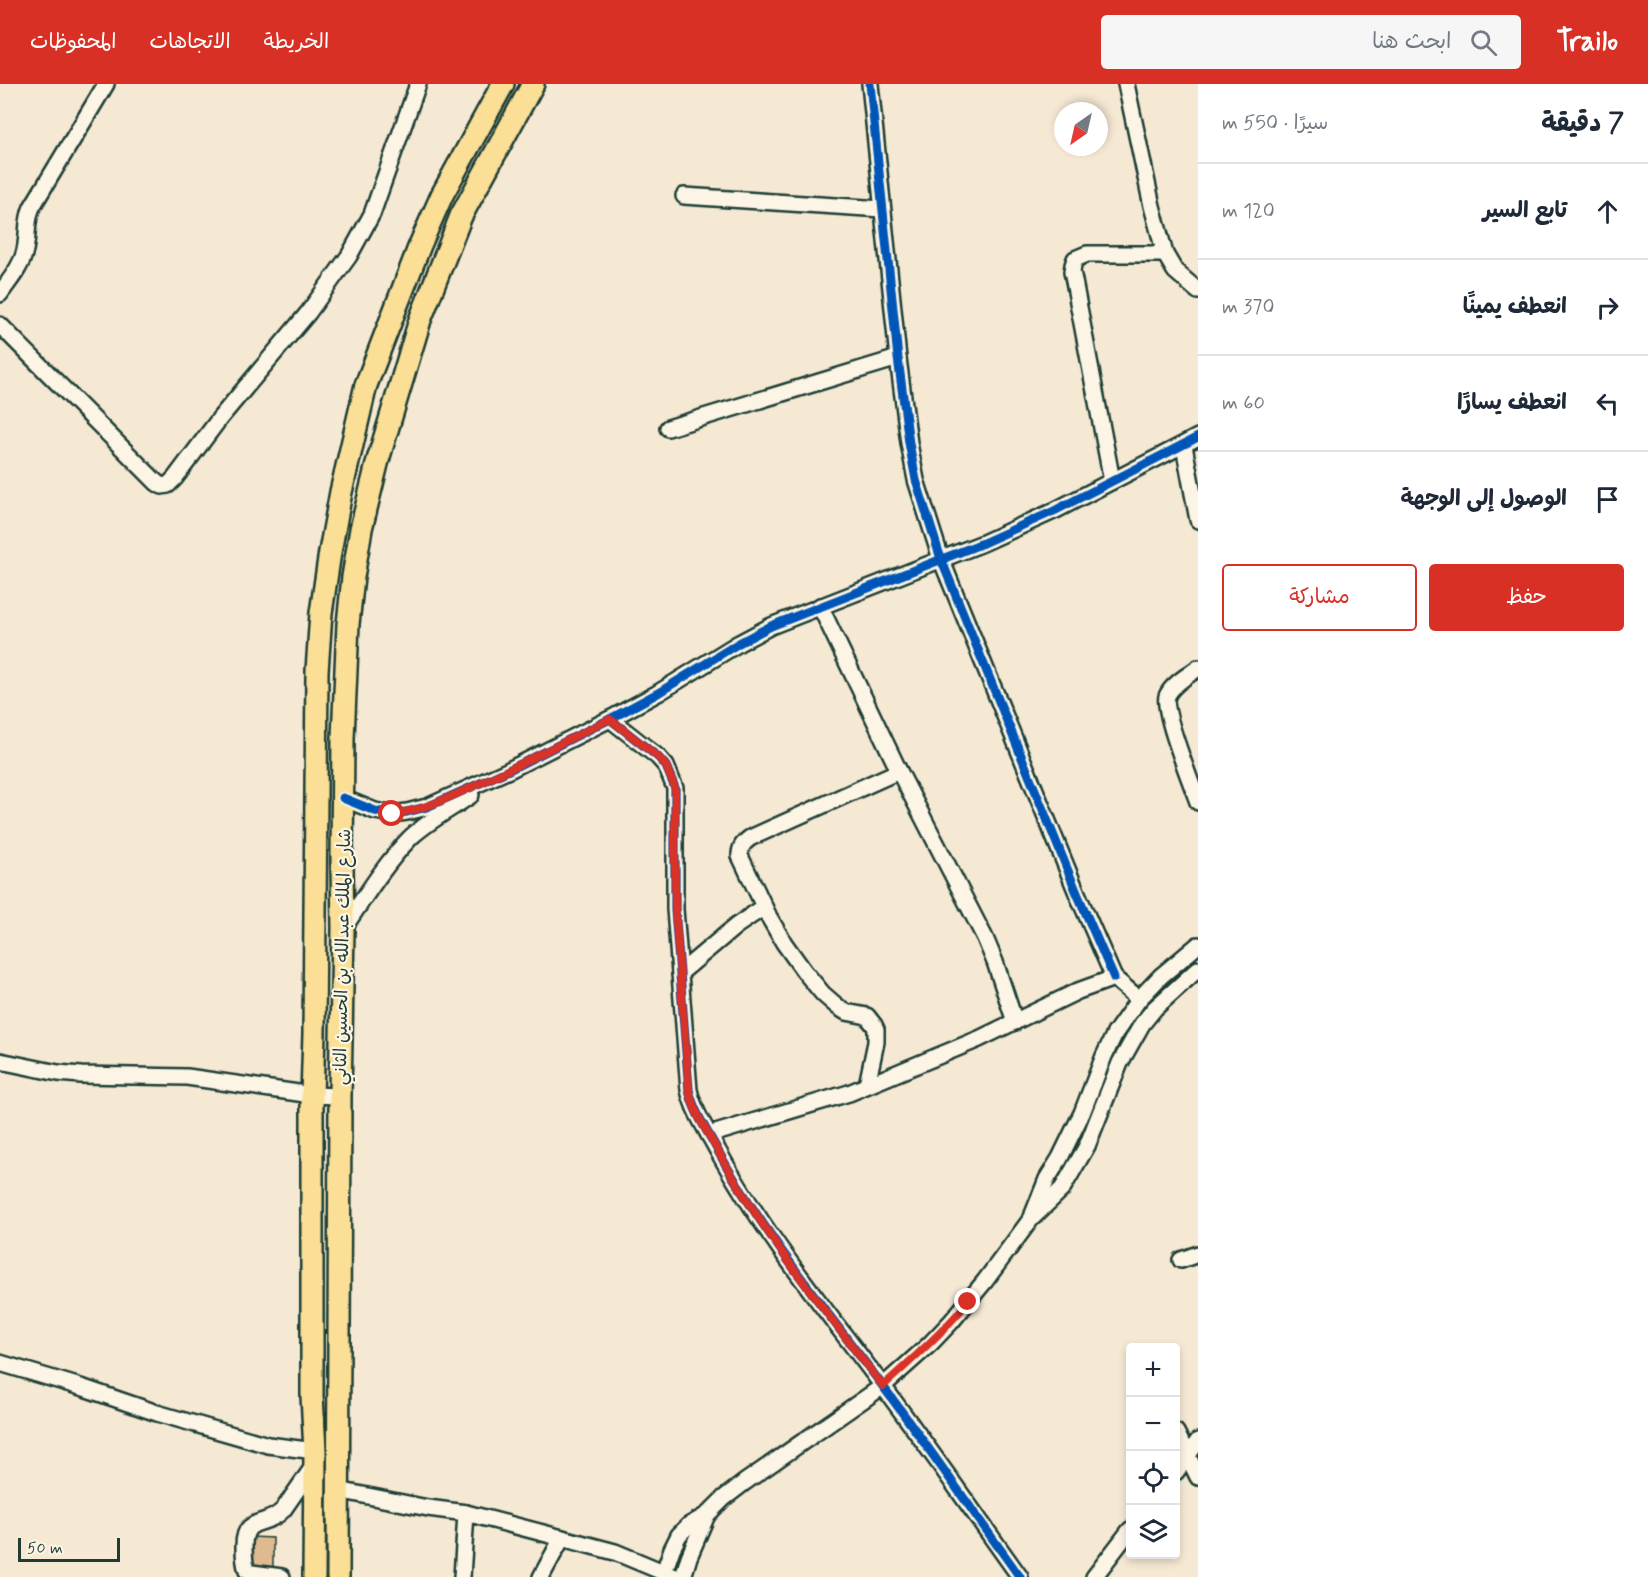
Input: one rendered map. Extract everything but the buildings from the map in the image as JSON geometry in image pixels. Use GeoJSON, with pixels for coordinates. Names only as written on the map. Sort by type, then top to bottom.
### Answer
{"type":"FeatureCollection","features":[{"type":"Feature","properties":{"kind":"highway","name":"شارع الملك عبدالله بن الحسين الثاني"},"geometry":{"type":"LineString","coordinates":[[314,1577],[312,1095],[317,671],[321,613],[339,502],[366,385],[442,195],[503,84]]}},
{"type":"Feature","properties":{"kind":"highway","name":"شارع الملك عبدالله بن الحسين الثاني"},"geometry":{"type":"LineString","coordinates":[[338,1577],[343,798],[345,679],[353,577],[361,529],[378,460],[420,320],[461,216],[533,84]]}},
{"type":"Feature","properties":{"kind":"street"},"geometry":{"type":"LineString","coordinates":[[0,294],[24,255],[28,215],[32,207],[106,84]]}},
{"type":"Feature","properties":{"kind":"street"},"geometry":{"type":"LineString","coordinates":[[0,325],[157,483],[168,485],[220,418],[308,313],[350,256],[372,214],[418,84]]}},
{"type":"Feature","properties":{"kind":"street"},"geometry":{"type":"LineString","coordinates":[[870,84],[898,358],[911,459],[916,480],[941,559],[1077,893],[1114,978],[1139,999]]}},
{"type":"Feature","properties":{"kind":"street"},"geometry":{"type":"LineString","coordinates":[[1126,84],[1152,206],[1165,254],[1175,271],[1198,291]]}},
{"type":"Feature","properties":{"kind":"street"},"geometry":{"type":"LineString","coordinates":[[684,196],[882,209]]}},
{"type":"Feature","properties":{"kind":"street"},"geometry":{"type":"LineString","coordinates":[[1112,481],[1072,265],[1075,260],[1087,254],[1165,254]]}},
{"type":"Feature","properties":{"kind":"street"},"geometry":{"type":"LineString","coordinates":[[668,428],[898,358]]}},
{"type":"Feature","properties":{"kind":"street"},"geometry":{"type":"LineString","coordinates":[[343,798],[375,811],[392,814],[427,807],[610,719],[771,626],[983,543],[1054,511],[1198,437]]}},
{"type":"Feature","properties":{"kind":"street"},"geometry":{"type":"LineString","coordinates":[[1184,446],[1198,520]]}},
{"type":"Feature","properties":{"kind":"street"},"geometry":{"type":"LineString","coordinates":[[820,606],[898,771],[985,938],[1015,1022]]}},
{"type":"Feature","properties":{"kind":"street"},"geometry":{"type":"LineString","coordinates":[[1198,668],[1172,689],[1167,696],[1166,704],[1198,802]]}},
{"type":"Feature","properties":{"kind":"street"},"geometry":{"type":"LineString","coordinates":[[610,719],[658,757],[666,766],[675,788],[674,878],[680,973],[689,1090],[697,1114],[750,1205],[1020,1577]]}},
{"type":"Feature","properties":{"kind":"street"},"geometry":{"type":"LineString","coordinates":[[343,929],[388,865],[411,837],[508,770]]}},
{"type":"Feature","properties":{"kind":"street"},"geometry":{"type":"LineString","coordinates":[[867,1086],[876,1042],[874,1025],[867,1016],[846,1012],[823,994],[784,943],[740,856],[742,845],[759,834],[898,771]]}},
{"type":"Feature","properties":{"kind":"street"},"geometry":{"type":"LineString","coordinates":[[680,973],[729,932],[764,907]]}},
{"type":"Feature","properties":{"kind":"street"},"geometry":{"type":"LineString","coordinates":[[1031,1219],[1047,1179],[1082,1113],[1115,1033],[1139,999],[1161,976],[1198,945]]}},
{"type":"Feature","properties":{"kind":"street"},"geometry":{"type":"LineString","coordinates":[[338,1490],[466,1513],[615,1552],[668,1575],[672,1549],[679,1535],[688,1526],[707,1515],[745,1482],[883,1386],[951,1322],[1031,1219],[1062,1189],[1087,1146],[1120,1063],[1142,1024],[1176,987],[1198,969]]}},
{"type":"Feature","properties":{"kind":"street"},"geometry":{"type":"LineString","coordinates":[[709,1135],[829,1100],[867,1086],[979,1039],[1078,991],[1114,978]]}},
{"type":"Feature","properties":{"kind":"street"},"geometry":{"type":"LineString","coordinates":[[0,1061],[58,1073],[187,1077],[312,1095],[340,1096]]}},
{"type":"Feature","properties":{"kind":"street"},"geometry":{"type":"LineString","coordinates":[[1180,1260],[1198,1254]]}},
{"type":"Feature","properties":{"kind":"street"},"geometry":{"type":"LineString","coordinates":[[0,1363],[157,1413],[315,1457],[278,1516],[251,1526],[244,1535],[244,1560],[247,1571],[282,1577]]}},
{"type":"Feature","properties":{"kind":"street"},"geometry":{"type":"LineString","coordinates":[[1180,1440],[1198,1478]]}},
{"type":"Feature","properties":{"kind":"street"},"geometry":{"type":"LineString","coordinates":[[1180,1467],[1198,1441]]}},
{"type":"Feature","properties":{"kind":"street"},"geometry":{"type":"LineString","coordinates":[[462,1577],[466,1513]]}},
{"type":"Feature","properties":{"kind":"street"},"geometry":{"type":"LineString","coordinates":[[683,1577],[688,1557],[707,1515]]}},
{"type":"Feature","properties":{"kind":"street"},"geometry":{"type":"LineString","coordinates":[[1094,1577],[1126,1536]]}},
{"type":"Feature","properties":{"kind":"street"},"geometry":{"type":"LineString","coordinates":[[541,1577],[562,1538]]}},
{"type":"Feature","properties":{"kind":"cycle path"},"geometry":{"type":"LineString","coordinates":[[870,84],[898,358],[916,480],[941,559],[1114,978]]}},
{"type":"Feature","properties":{"kind":"cycle path"},"geometry":{"type":"LineString","coordinates":[[343,798],[375,811],[392,814],[427,807],[509,770],[610,719],[771,626],[983,543],[1054,511],[1198,437]]}},
{"type":"Feature","properties":{"kind":"cycle path"},"geometry":{"type":"LineString","coordinates":[[610,719],[658,757],[666,766],[675,788],[675,909],[689,1090],[697,1113],[736,1182],[775,1241],[900,1409],[1020,1577]]}},
{"type":"Feature","properties":{"kind":"route"},"geometry":{"type":"LineString","coordinates":[[392,814],[427,807],[610,719],[658,757],[666,766],[675,788],[675,909],[689,1090],[697,1114],[737,1185],[819,1302],[883,1386],[930,1344],[968,1302]]}}]}
